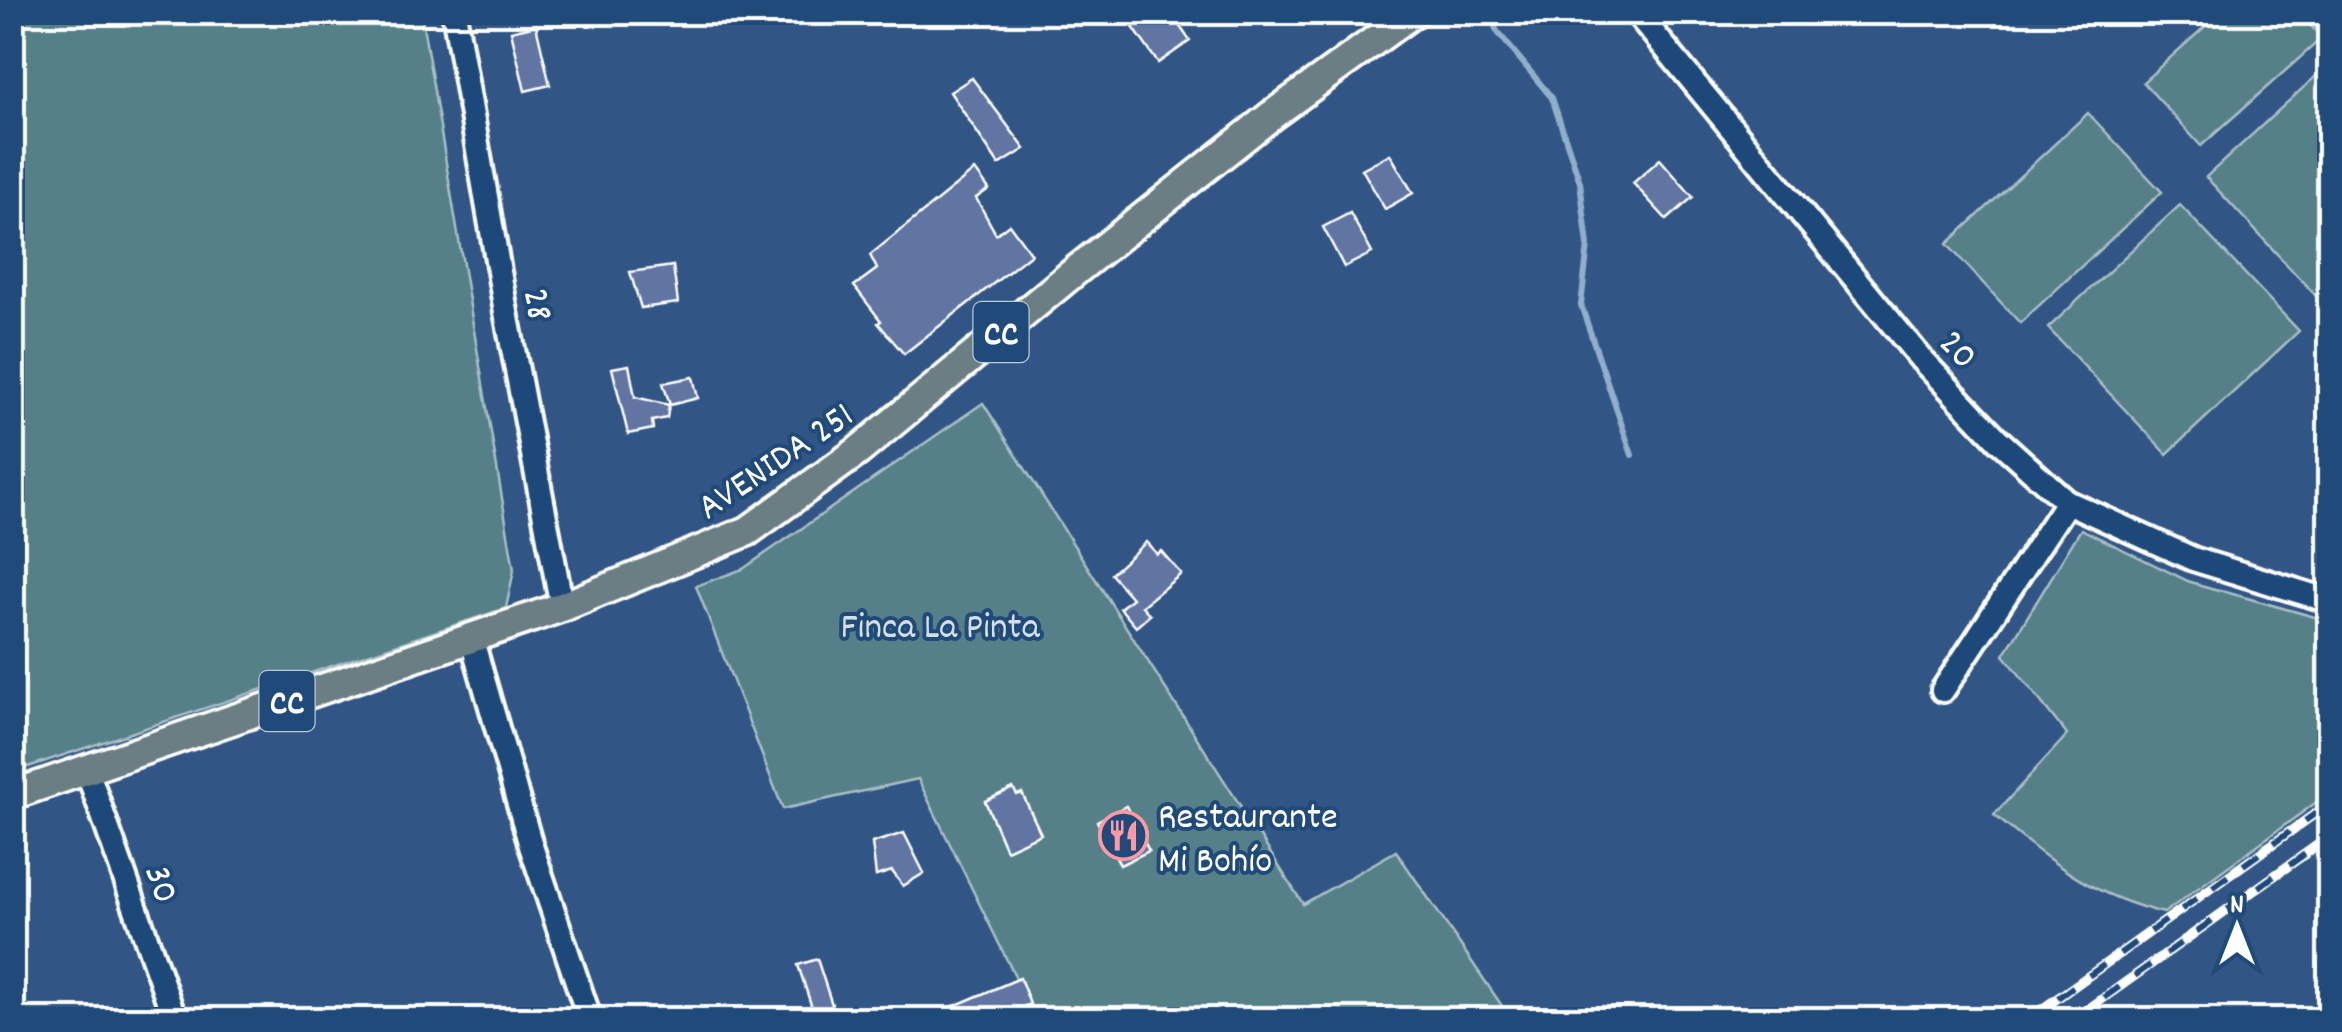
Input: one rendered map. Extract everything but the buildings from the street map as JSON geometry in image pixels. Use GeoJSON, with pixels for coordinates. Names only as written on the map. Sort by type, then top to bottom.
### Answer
{"type":"FeatureCollection","features":[{"type":"Feature","properties":{"kind":"main road","name":"AVENIDA 251"},"geometry":{"type":"LineString","coordinates":[[12,794],[562,607],[748,531],[857,452],[1079,268],[1272,116],[1414,12]]}},
{"type":"Feature","properties":{"kind":"street","name":"28"},"geometry":{"type":"LineString","coordinates":[[454,12],[562,607]]}},
{"type":"Feature","properties":{"kind":"street","name":"20"},"geometry":{"type":"LineString","coordinates":[[1636,12],[1922,360],[1998,440],[2068,502],[2193,559],[2330,601]]}},
{"type":"Feature","properties":{"kind":"street"},"geometry":{"type":"LineString","coordinates":[[1943,690],[2068,502]]}},
{"type":"Feature","properties":{"kind":"street"},"geometry":{"type":"LineString","coordinates":[[471,637],[531,846],[590,1020]]}},
{"type":"Feature","properties":{"kind":"street","name":"30"},"geometry":{"type":"LineString","coordinates":[[87,770],[174,1020]]}},
{"type":"Feature","properties":{"kind":"green space"},"geometry":{"type":"Polygon","coordinates":[[[12,13],[421,13],[514,570],[506,608],[13,772],[12,13]]]}},
{"type":"Feature","properties":{"kind":"green space"},"geometry":{"type":"Polygon","coordinates":[[[2220,13],[2299,13],[2322,38],[2201,146],[2143,82],[2220,13]]]}},
{"type":"Feature","properties":{"kind":"green space"},"geometry":{"type":"Polygon","coordinates":[[[2329,64],[2330,303],[2326,307],[2206,177],[2329,64]]]}},
{"type":"Feature","properties":{"kind":"green space"},"geometry":{"type":"Polygon","coordinates":[[[2088,113],[2162,192],[2020,323],[1947,244],[2088,113]]]}},
{"type":"Feature","properties":{"kind":"green space"},"geometry":{"type":"Polygon","coordinates":[[[2180,205],[2299,331],[2167,454],[2048,328],[2180,205]]]}},
{"type":"Feature","properties":{"kind":"green space","name":"Finca La Pinta"},"geometry":{"type":"Polygon","coordinates":[[[983,403],[1303,904],[1396,851],[1511,1019],[1036,1019],[918,779],[783,809],[696,586],[743,569],[983,403]]]}},
{"type":"Feature","properties":{"kind":"green space"},"geometry":{"type":"Polygon","coordinates":[[[2081,529],[2190,582],[2329,621],[2329,793],[2164,913],[2113,896],[2072,875],[1994,815],[2067,735],[2004,655],[2081,529]]]}},
{"type":"Feature","properties":{"kind":"waterway"},"geometry":{"type":"LineString","coordinates":[[1492,12],[1496,30],[1552,98],[1580,182],[1588,245],[1581,305],[1632,455]]}},
{"type":"Feature","properties":{"kind":"railway"},"geometry":{"type":"LineString","coordinates":[[2027,1020],[2330,803]]}},
{"type":"Feature","properties":{"kind":"railway"},"geometry":{"type":"LineString","coordinates":[[2073,1020],[2330,836]]}},
{"type":"Feature","properties":{"kind":"place","name":"Restaurante Mi Bohío"},"geometry":{"type":"Point","coordinates":[1123,836]}}]}
